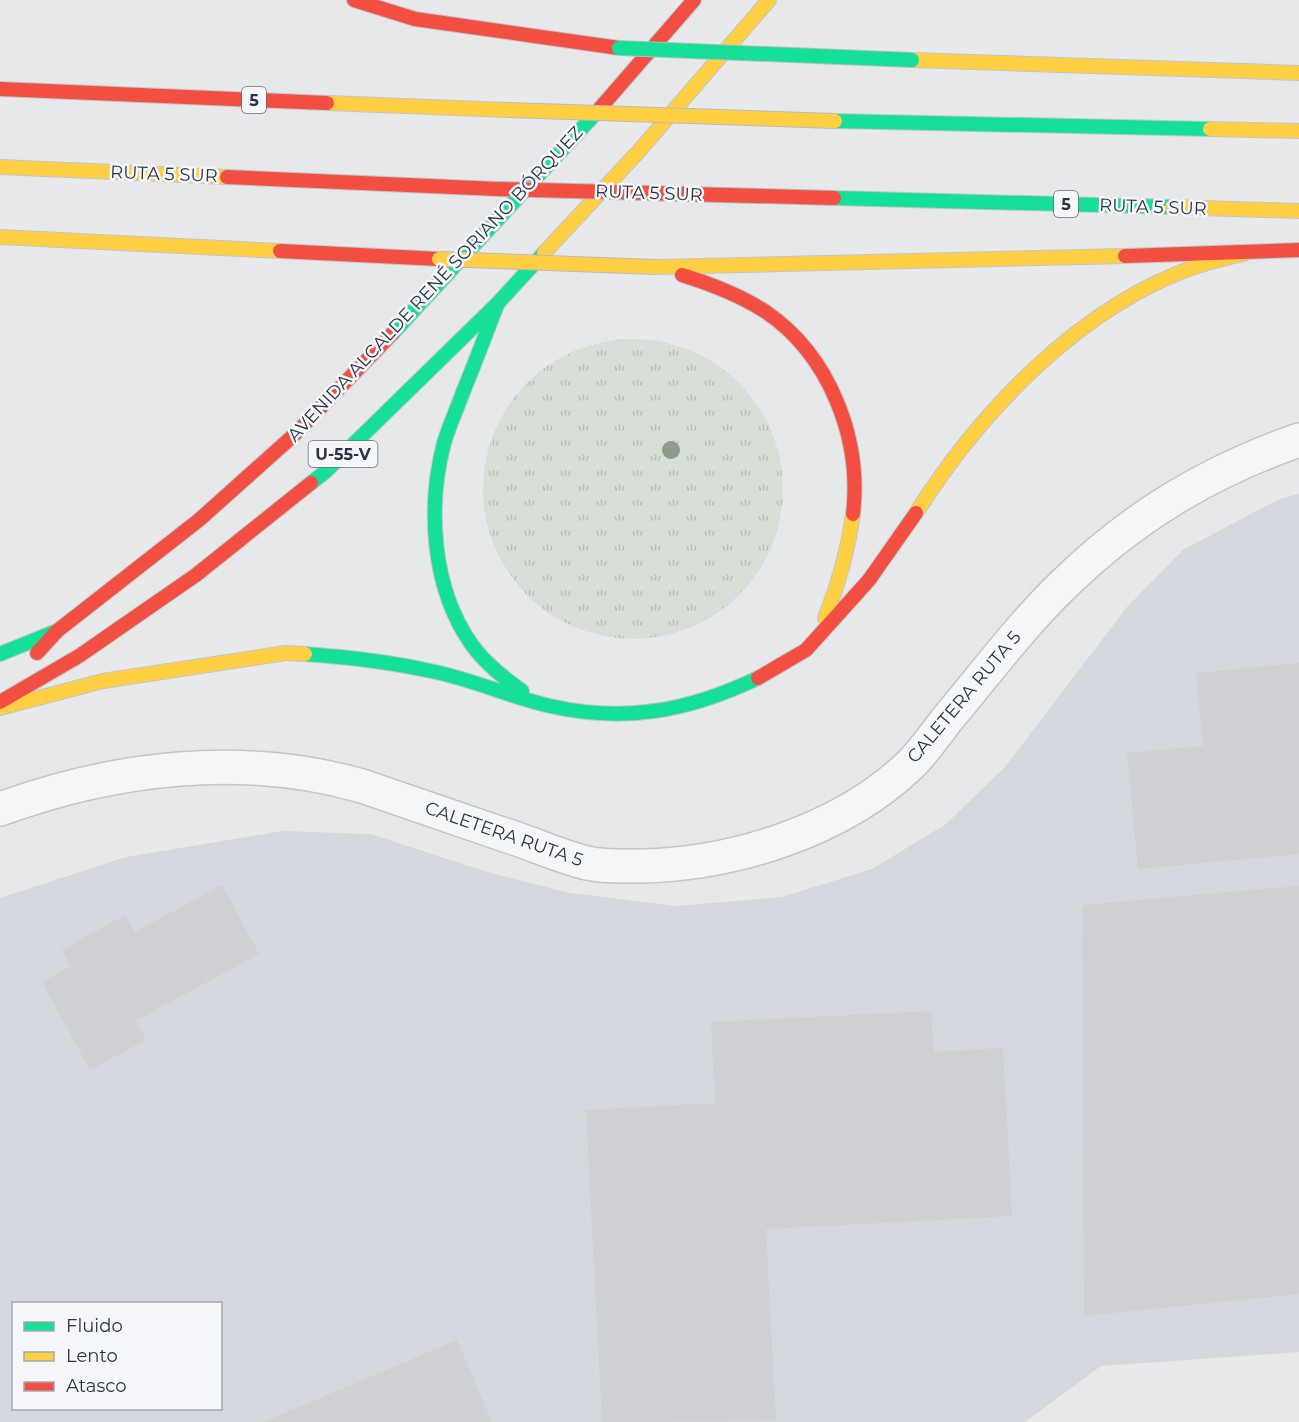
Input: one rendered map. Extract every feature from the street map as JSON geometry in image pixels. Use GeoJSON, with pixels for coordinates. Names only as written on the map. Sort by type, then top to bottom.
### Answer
{"type":"FeatureCollection","features":[{"type":"Feature","properties":{"kind":"main road"},"geometry":{"type":"LineString","coordinates":[[354,0],[415,19],[619,48],[1299,73]]}},
{"type":"Feature","properties":{"kind":"main road","name":"AVENIDA ALCALDE RENÉ SORIANO BÓRQUEZ"},"geometry":{"type":"LineString","coordinates":[[28,663],[57,631],[199,520],[294,435],[360,368],[565,148],[694,0]]}},
{"type":"Feature","properties":{"kind":"main road","name":"U-55-V"},"geometry":{"type":"LineString","coordinates":[[0,702],[79,656],[196,575],[325,472],[498,303],[639,151],[769,0]]}},
{"type":"Feature","properties":{"kind":"main road","name":"5"},"geometry":{"type":"LineString","coordinates":[[0,89],[835,121],[1299,131]]}},
{"type":"Feature","properties":{"kind":"main road","name":"RUTA 5 SUR"},"geometry":{"type":"LineString","coordinates":[[0,167],[498,189],[1299,211]]}},
{"type":"Feature","properties":{"kind":"main road"},"geometry":{"type":"LineString","coordinates":[[0,237],[439,260],[656,267],[1299,250]]}},
{"type":"Feature","properties":{"kind":"main road"},"geometry":{"type":"LineString","coordinates":[[0,708],[103,681],[286,653],[350,657],[433,671],[550,706],[616,715],[658,711],[700,701],[737,688],[773,671],[806,650],[869,580],[935,483],[971,437],[1009,394],[1056,350],[1106,311],[1151,286],[1197,266],[1246,253]]}},
{"type":"Feature","properties":{"kind":"main road"},"geometry":{"type":"LineString","coordinates":[[656,267],[711,283],[774,318],[791,333],[819,366],[833,391],[848,435],[853,461],[856,504],[850,546],[833,602],[806,650]]}},
{"type":"Feature","properties":{"kind":"main road"},"geometry":{"type":"LineString","coordinates":[[498,303],[443,446],[434,512],[435,546],[443,582],[456,617],[471,643],[491,666],[515,687],[550,706]]}},
{"type":"Feature","properties":{"kind":"main road"},"geometry":{"type":"LineString","coordinates":[[0,654],[57,631]]}},
{"type":"Feature","properties":{"kind":"main road"},"geometry":{"type":"LineString","coordinates":[[0,694],[14,678]]}},
{"type":"Feature","properties":{"kind":"street","name":"CALETERA RUTA 5"},"geometry":{"type":"LineString","coordinates":[[0,809],[34,797],[119,776],[170,769],[254,767],[326,776],[362,786],[588,863],[629,866],[670,865],[710,860],[751,851],[795,836],[836,816],[875,792],[911,764],[1031,618],[1103,549],[1154,510],[1208,477],[1259,454],[1299,440]]}},
{"type":"Feature","properties":{"kind":"shaded area"},"geometry":{"type":"Polygon","coordinates":[[[1299,494],[1299,1352],[1101,1366],[1025,1422],[0,1422],[0,898],[126,857],[283,831],[371,834],[484,871],[570,893],[677,906],[782,897],[872,869],[946,824],[1005,767],[1127,607],[1183,550],[1279,499],[1299,494]]]}},
{"type":"Feature","properties":{"kind":"green space"},"geometry":{"type":"Polygon","coordinates":[[[633,339],[662,342],[690,351],[704,357],[739,383],[765,418],[771,432],[780,460],[783,489],[780,518],[771,546],[765,560],[739,595],[704,621],[690,627],[662,636],[633,639],[604,636],[576,627],[562,621],[527,595],[501,560],[495,546],[486,518],[483,489],[486,460],[495,432],[501,418],[527,383],[562,357],[576,351],[604,342],[633,339]]]}},
{"type":"Feature","properties":{"kind":"building"},"geometry":{"type":"Polygon","coordinates":[[[1299,663],[1299,854],[1138,869],[1127,753],[1203,746],[1196,673],[1299,663]]]}},
{"type":"Feature","properties":{"kind":"building"},"geometry":{"type":"Polygon","coordinates":[[[222,885],[259,954],[135,1021],[146,1040],[90,1070],[42,982],[70,967],[62,950],[125,915],[135,932],[222,885]]]}},
{"type":"Feature","properties":{"kind":"building"},"geometry":{"type":"Polygon","coordinates":[[[1299,886],[1299,1294],[1084,1316],[1082,905],[1299,886]]]}},
{"type":"Feature","properties":{"kind":"building"},"geometry":{"type":"Polygon","coordinates":[[[931,1011],[934,1052],[1003,1048],[1012,1216],[766,1229],[776,1421],[602,1422],[586,1110],[715,1103],[711,1022],[931,1011]]]}},
{"type":"Feature","properties":{"kind":"building"},"geometry":{"type":"Polygon","coordinates":[[[457,1340],[492,1422],[264,1422],[457,1340]]]}},
{"type":"Feature","properties":{"kind":"traffic: fast"},"geometry":{"type":"LineString","coordinates":[[619,48],[912,60]]}},
{"type":"Feature","properties":{"kind":"traffic: fast"},"geometry":{"type":"LineString","coordinates":[[392,334],[595,114]]}},
{"type":"Feature","properties":{"kind":"traffic: fast"},"geometry":{"type":"LineString","coordinates":[[835,121],[1210,129]]}},
{"type":"Feature","properties":{"kind":"traffic: fast"},"geometry":{"type":"LineString","coordinates":[[834,198],[1172,207]]}},
{"type":"Feature","properties":{"kind":"traffic: fast"},"geometry":{"type":"LineString","coordinates":[[311,483],[498,303],[544,253]]}},
{"type":"Feature","properties":{"kind":"traffic: fast"},"geometry":{"type":"LineString","coordinates":[[498,303],[444,443],[439,468],[435,521],[441,574],[448,599],[459,623],[483,658],[522,691]]}},
{"type":"Feature","properties":{"kind":"traffic: fast"},"geometry":{"type":"LineString","coordinates":[[0,654],[57,631]]}},
{"type":"Feature","properties":{"kind":"traffic: fast"},"geometry":{"type":"LineString","coordinates":[[305,654],[368,660],[416,668],[446,674],[550,706],[604,713],[656,711],[682,706],[707,699],[758,678]]}},
{"type":"Feature","properties":{"kind":"traffic: slow"},"geometry":{"type":"LineString","coordinates":[[544,253],[639,151],[769,0]]}},
{"type":"Feature","properties":{"kind":"traffic: slow"},"geometry":{"type":"LineString","coordinates":[[912,60],[1299,73]]}},
{"type":"Feature","properties":{"kind":"traffic: slow"},"geometry":{"type":"LineString","coordinates":[[327,103],[508,110]]}},
{"type":"Feature","properties":{"kind":"traffic: slow"},"geometry":{"type":"LineString","coordinates":[[508,110],[835,121]]}},
{"type":"Feature","properties":{"kind":"traffic: slow"},"geometry":{"type":"LineString","coordinates":[[1210,129],[1299,131]]}},
{"type":"Feature","properties":{"kind":"traffic: slow"},"geometry":{"type":"LineString","coordinates":[[0,167],[227,177]]}},
{"type":"Feature","properties":{"kind":"traffic: slow"},"geometry":{"type":"LineString","coordinates":[[1172,207],[1299,211]]}},
{"type":"Feature","properties":{"kind":"traffic: slow"},"geometry":{"type":"LineString","coordinates":[[0,237],[280,251]]}},
{"type":"Feature","properties":{"kind":"traffic: slow"},"geometry":{"type":"LineString","coordinates":[[916,513],[971,437],[1037,366],[1074,335],[1113,307],[1154,284],[1197,266],[1246,253]]}},
{"type":"Feature","properties":{"kind":"traffic: slow"},"geometry":{"type":"LineString","coordinates":[[656,267],[1125,256]]}},
{"type":"Feature","properties":{"kind":"traffic: slow"},"geometry":{"type":"LineString","coordinates":[[439,259],[656,267]]}},
{"type":"Feature","properties":{"kind":"traffic: slow"},"geometry":{"type":"LineString","coordinates":[[825,618],[842,567],[853,514]]}},
{"type":"Feature","properties":{"kind":"traffic: slow"},"geometry":{"type":"LineString","coordinates":[[0,708],[103,681],[286,653],[305,654]]}},
{"type":"Feature","properties":{"kind":"traffic: jam"},"geometry":{"type":"LineString","coordinates":[[354,0],[415,19],[619,48]]}},
{"type":"Feature","properties":{"kind":"traffic: jam"},"geometry":{"type":"LineString","coordinates":[[595,114],[694,0]]}},
{"type":"Feature","properties":{"kind":"traffic: jam"},"geometry":{"type":"LineString","coordinates":[[0,89],[327,103]]}},
{"type":"Feature","properties":{"kind":"traffic: jam"},"geometry":{"type":"LineString","coordinates":[[227,177],[498,189]]}},
{"type":"Feature","properties":{"kind":"traffic: jam"},"geometry":{"type":"LineString","coordinates":[[498,189],[834,198]]}},
{"type":"Feature","properties":{"kind":"traffic: jam"},"geometry":{"type":"LineString","coordinates":[[1125,256],[1299,250]]}},
{"type":"Feature","properties":{"kind":"traffic: jam"},"geometry":{"type":"LineString","coordinates":[[280,251],[439,259]]}},
{"type":"Feature","properties":{"kind":"traffic: jam"},"geometry":{"type":"LineString","coordinates":[[682,275],[725,290],[766,312],[788,330],[807,351],[824,375],[846,428],[852,456],[853,514]]}},
{"type":"Feature","properties":{"kind":"traffic: jam"},"geometry":{"type":"LineString","coordinates":[[37,653],[57,631],[199,520],[294,435],[392,334]]}},
{"type":"Feature","properties":{"kind":"traffic: jam"},"geometry":{"type":"LineString","coordinates":[[0,702],[79,656],[196,575],[311,483]]}},
{"type":"Feature","properties":{"kind":"traffic: jam"},"geometry":{"type":"LineString","coordinates":[[758,678],[806,650],[869,580],[916,513]]}}]}
